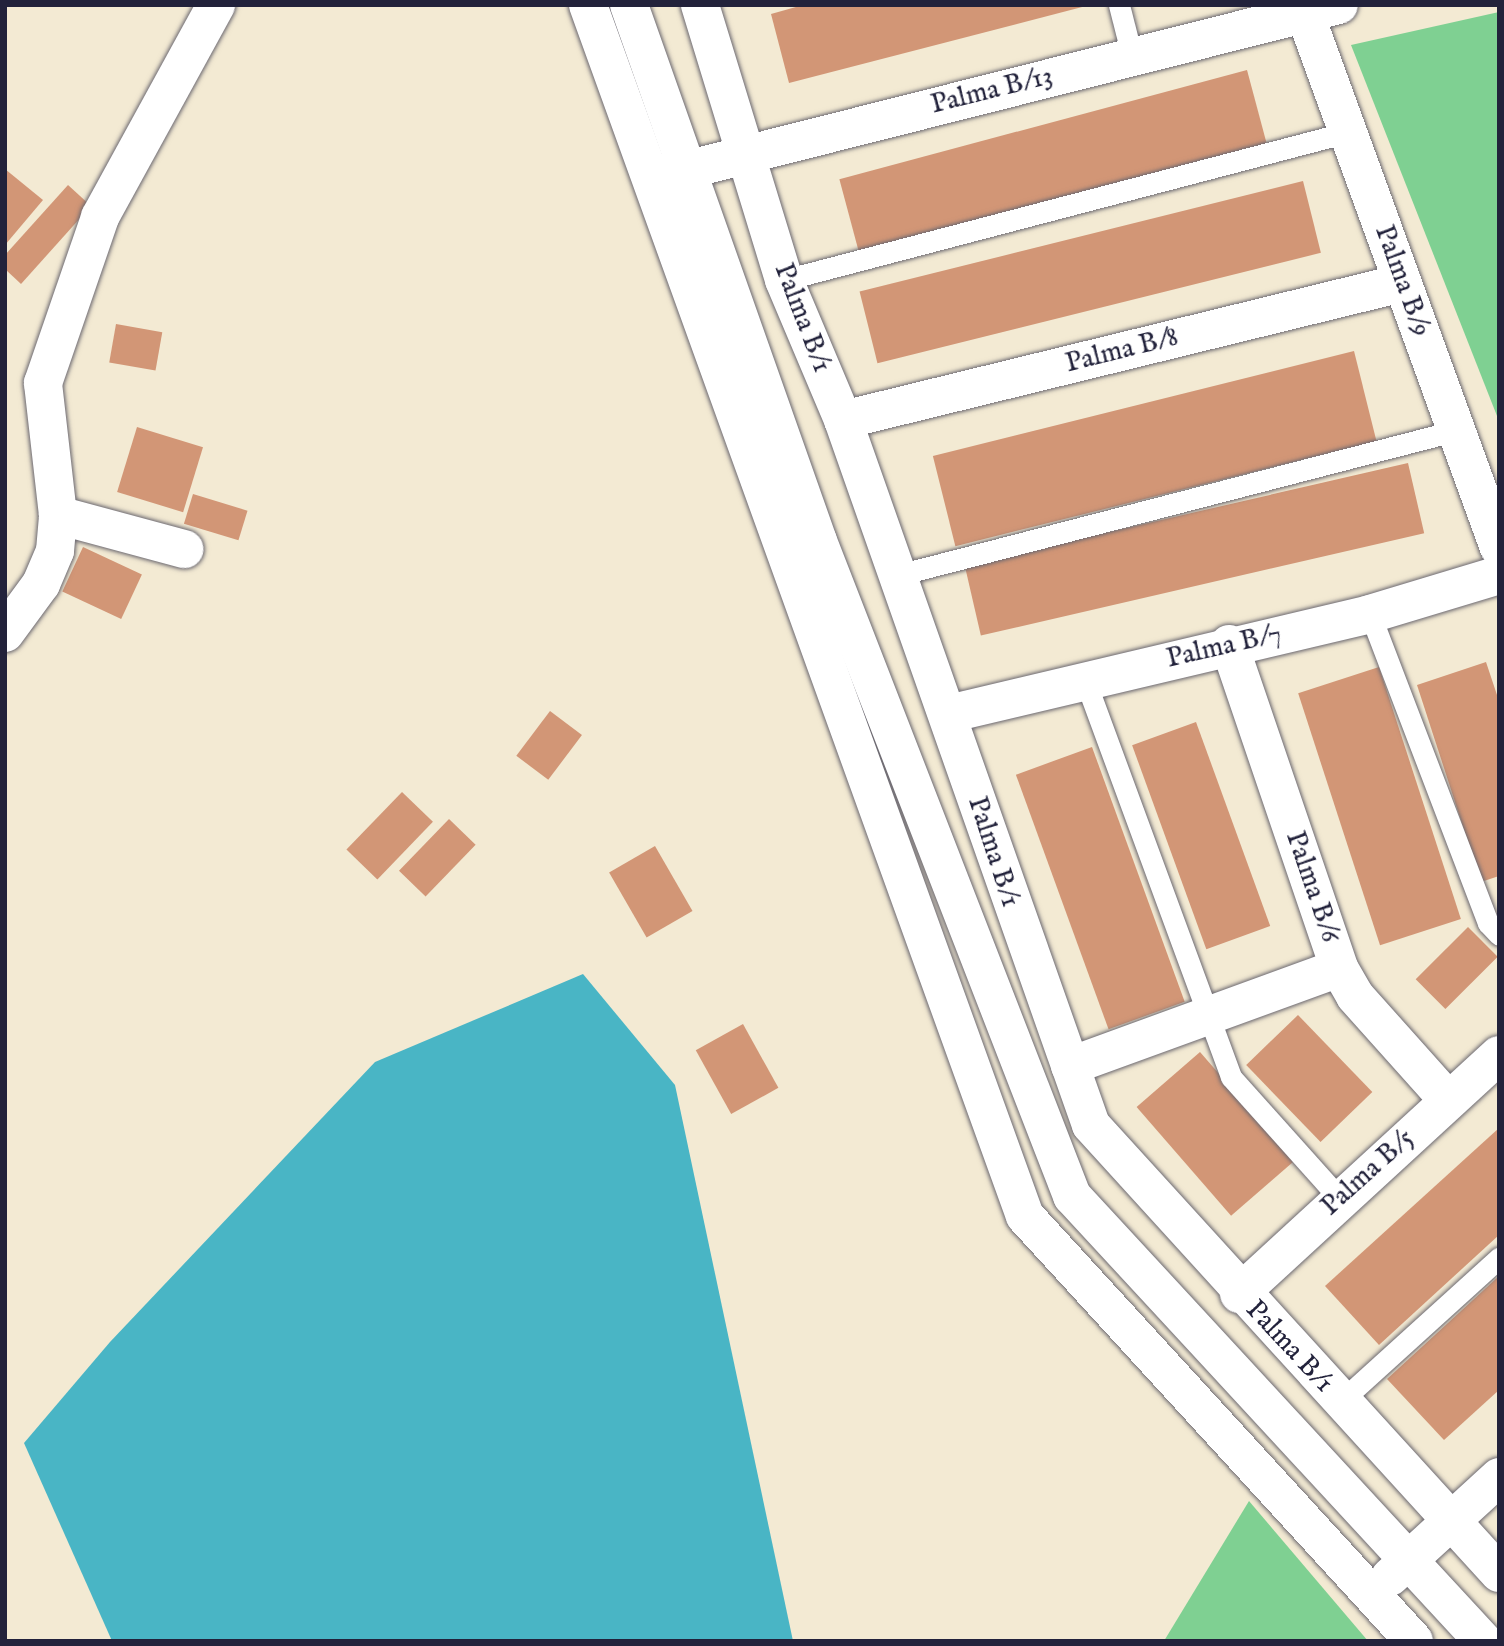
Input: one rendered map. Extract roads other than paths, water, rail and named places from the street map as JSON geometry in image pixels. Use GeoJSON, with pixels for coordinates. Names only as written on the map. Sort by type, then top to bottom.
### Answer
{"type":"FeatureCollection","features":[{"type":"Feature","properties":{"kind":"street"},"geometry":{"type":"LineString","coordinates":[[5,634],[41,584],[55,551],[58,514],[43,383],[100,217],[216,5]]}},
{"type":"Feature","properties":{"kind":"street"},"geometry":{"type":"LineString","coordinates":[[588,5],[647,179],[1025,1216],[1414,1641]]}},
{"type":"Feature","properties":{"kind":"street"},"geometry":{"type":"LineString","coordinates":[[629,5],[818,541],[1072,1196],[1483,1641]]}},
{"type":"Feature","properties":{"kind":"street","name":"Palma B/1"},"geometry":{"type":"LineString","coordinates":[[704,6],[744,154],[784,280],[842,419],[1091,1125],[1239,1294],[1499,1573]]}},
{"type":"Feature","properties":{"kind":"street","name":"Palma B/13"},"geometry":{"type":"LineString","coordinates":[[647,179],[1322,10]]}},
{"type":"Feature","properties":{"kind":"street","name":"Palma B/9"},"geometry":{"type":"LineString","coordinates":[[1322,10],[1348,132],[1499,548]]}},
{"type":"Feature","properties":{"kind":"street","name":"Palma B/8"},"geometry":{"type":"LineString","coordinates":[[842,419],[1402,283]]}},
{"type":"Feature","properties":{"kind":"street"},"geometry":{"type":"LineString","coordinates":[[58,514],[184,549]]}},
{"type":"Feature","properties":{"kind":"street","name":"Palma B/7"},"geometry":{"type":"LineString","coordinates":[[948,714],[1229,644],[1370,614],[1499,575]]}},
{"type":"Feature","properties":{"kind":"street","name":"Palma B/6"},"geometry":{"type":"LineString","coordinates":[[1229,644],[1339,968],[1355,996],[1448,1100]]}},
{"type":"Feature","properties":{"kind":"street"},"geometry":{"type":"LineString","coordinates":[[1070,1066],[1339,968]]}},
{"type":"Feature","properties":{"kind":"street","name":"Palma B/5"},"geometry":{"type":"LineString","coordinates":[[1239,1294],[1339,1198],[1499,1055]]}},
{"type":"Feature","properties":{"kind":"street"},"geometry":{"type":"LineString","coordinates":[[1371,1594],[1499,1477]]}},
{"type":"Feature","properties":{"kind":"lane"},"geometry":{"type":"LineString","coordinates":[[1119,5],[1132,56]]}},
{"type":"Feature","properties":{"kind":"lane"},"geometry":{"type":"LineString","coordinates":[[784,280],[1348,132]]}},
{"type":"Feature","properties":{"kind":"lane"},"geometry":{"type":"LineString","coordinates":[[898,575],[1458,430]]}},
{"type":"Feature","properties":{"kind":"lane"},"geometry":{"type":"LineString","coordinates":[[1370,614],[1488,923],[1499,935]]}},
{"type":"Feature","properties":{"kind":"lane"},"geometry":{"type":"LineString","coordinates":[[1085,680],[1204,1018],[1231,1077],[1339,1198]]}},
{"type":"Feature","properties":{"kind":"lane"},"geometry":{"type":"LineString","coordinates":[[1340,1402],[1499,1258]]}},
{"type":"Feature","properties":{"kind":"water"},"geometry":{"type":"Polygon","coordinates":[[[583,974],[675,1085],[793,1641],[112,1641],[24,1443],[110,1342],[375,1062],[583,974]]]}}]}
